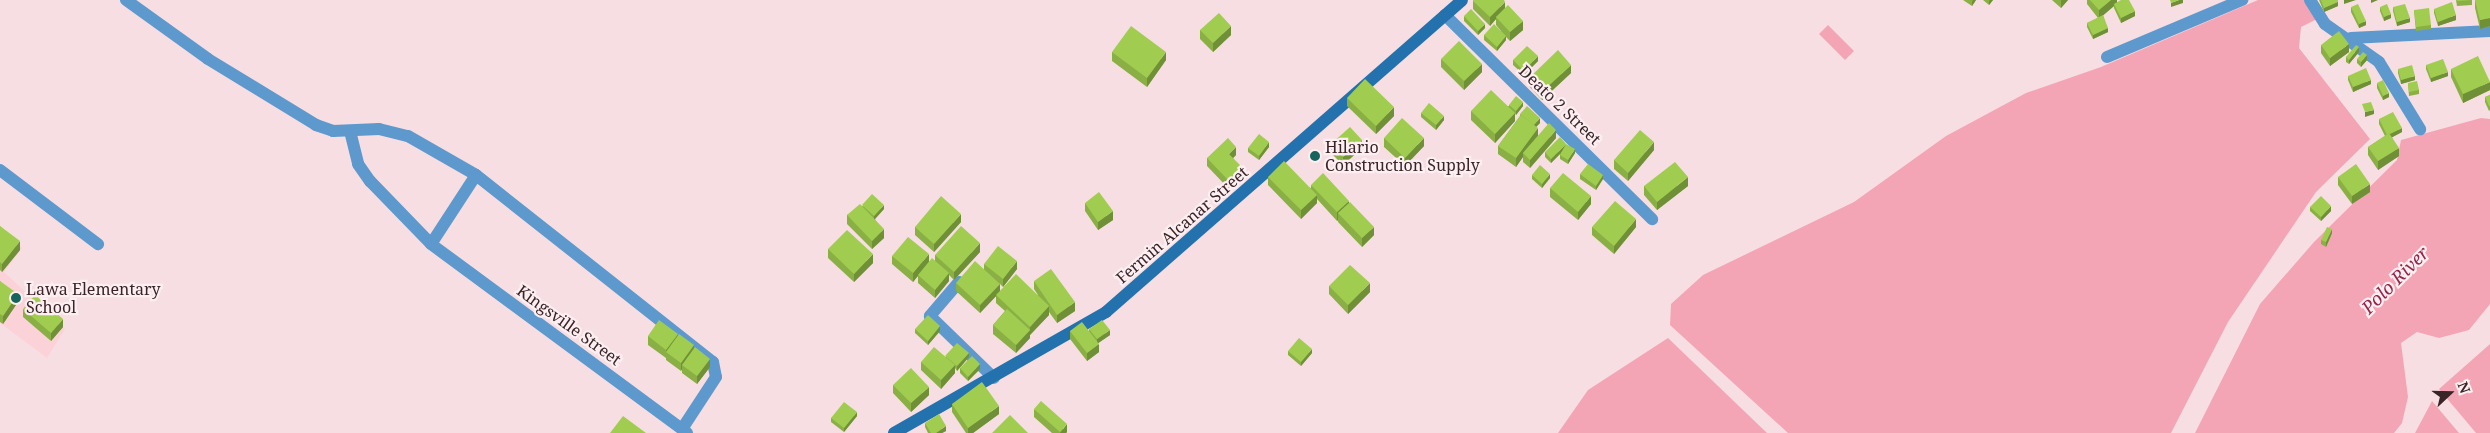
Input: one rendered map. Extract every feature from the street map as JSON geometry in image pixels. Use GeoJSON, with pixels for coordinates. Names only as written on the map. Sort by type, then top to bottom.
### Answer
{"type":"FeatureCollection","features":[{"type":"Feature","properties":{"kind":"main road","name":"Fermin Alcanar Street"},"geometry":{"type":"LineString","coordinates":[[894,433],[994,378],[1106,312],[1462,0]]}},
{"type":"Feature","properties":{"kind":"street"},"geometry":{"type":"LineString","coordinates":[[126,0],[277,102],[316,125],[350,131],[379,130],[408,136],[476,175],[712,362],[716,377],[685,431]]}},
{"type":"Feature","properties":{"kind":"street"},"geometry":{"type":"LineString","coordinates":[[2107,57],[2242,0]]}},
{"type":"Feature","properties":{"kind":"street"},"geometry":{"type":"LineString","coordinates":[[2310,0],[2325,24],[2351,38],[2379,62],[2420,129]]}},
{"type":"Feature","properties":{"kind":"street","name":"Deato 2 Street"},"geometry":{"type":"LineString","coordinates":[[1445,15],[1652,219]]}},
{"type":"Feature","properties":{"kind":"street"},"geometry":{"type":"LineString","coordinates":[[2351,38],[2490,31]]}},
{"type":"Feature","properties":{"kind":"street","name":"Kingsville Street"},"geometry":{"type":"LineString","coordinates":[[350,131],[358,164],[370,181],[431,244],[685,431]]}},
{"type":"Feature","properties":{"kind":"street"},"geometry":{"type":"LineString","coordinates":[[0,170],[98,244]]}},
{"type":"Feature","properties":{"kind":"street"},"geometry":{"type":"LineString","coordinates":[[431,244],[476,175]]}},
{"type":"Feature","properties":{"kind":"street"},"geometry":{"type":"LineString","coordinates":[[959,282],[930,316],[994,378]]}},
{"type":"Feature","properties":{"kind":"shaded area","name":"Lawa Elementary School"},"geometry":{"type":"Polygon","coordinates":[[[0,230],[22,248],[4,272],[65,329],[47,358],[0,323],[0,230]]]}},
{"type":"Feature","properties":{"kind":"water"},"geometry":{"type":"Polygon","coordinates":[[[2258,0],[2307,0],[2317,19],[2301,27],[2299,48],[2370,139],[2316,192],[2228,322],[2171,433],[1788,433],[1670,325],[1671,304],[1703,275],[1854,202],[1946,136],[2026,93],[2101,67],[2258,0]]]}},
{"type":"Feature","properties":{"kind":"water"},"geometry":{"type":"Polygon","coordinates":[[[1828,25],[1854,51],[1845,60],[1819,34],[1828,25]]]}},
{"type":"Feature","properties":{"kind":"water","name":"Polo River"},"geometry":{"type":"Polygon","coordinates":[[[2481,118],[2490,119],[2490,304],[2469,330],[2439,338],[2417,332],[2401,343],[2408,397],[2402,423],[2394,433],[2195,433],[2260,304],[2314,242],[2397,160],[2401,140],[2481,118]]]}},
{"type":"Feature","properties":{"kind":"water"},"geometry":{"type":"Polygon","coordinates":[[[1668,338],[1767,433],[1558,433],[1588,390],[1668,338]]]}},
{"type":"Feature","properties":{"kind":"water"},"geometry":{"type":"Polygon","coordinates":[[[2490,344],[2490,433],[2476,433],[2439,389],[2490,344]]]}},
{"type":"Feature","properties":{"kind":"water"},"geometry":{"type":"Polygon","coordinates":[[[2432,401],[2459,433],[2415,433],[2432,401]]]}},
{"type":"Feature","properties":{"kind":"building"},"geometry":{"type":"Polygon","coordinates":[[[1473,0],[1504,0],[1505,2],[1490,17],[1473,0]]]}},
{"type":"Feature","properties":{"kind":"building"},"geometry":{"type":"Polygon","coordinates":[[[2090,0],[2111,0],[2099,10],[2090,0]]]}},
{"type":"Feature","properties":{"kind":"building"},"geometry":{"type":"Polygon","coordinates":[[[2121,0],[2129,0],[2135,11],[2121,18],[2114,4],[2121,0]]]}},
{"type":"Feature","properties":{"kind":"building"},"geometry":{"type":"Polygon","coordinates":[[[2321,0],[2338,0],[2338,2],[2324,8],[2321,0]]]}},
{"type":"Feature","properties":{"kind":"building"},"geometry":{"type":"Polygon","coordinates":[[[2475,0],[2490,0],[2490,18],[2480,20],[2475,0]]]}},
{"type":"Feature","properties":{"kind":"building"},"geometry":{"type":"Polygon","coordinates":[[[2452,2],[2456,15],[2438,22],[2434,9],[2452,2]]]}},
{"type":"Feature","properties":{"kind":"building"},"geometry":{"type":"Polygon","coordinates":[[[2358,4],[2366,21],[2359,24],[2351,7],[2358,4]]]}},
{"type":"Feature","properties":{"kind":"building"},"geometry":{"type":"Polygon","coordinates":[[[2387,4],[2391,14],[2384,17],[2380,7],[2387,4]]]}},
{"type":"Feature","properties":{"kind":"building"},"geometry":{"type":"Polygon","coordinates":[[[2405,4],[2410,18],[2397,22],[2393,7],[2405,4]]]}},
{"type":"Feature","properties":{"kind":"building"},"geometry":{"type":"Polygon","coordinates":[[[1508,5],[1523,21],[1510,32],[1496,17],[1508,5]]]}},
{"type":"Feature","properties":{"kind":"building"},"geometry":{"type":"Polygon","coordinates":[[[2429,8],[2431,25],[2416,27],[2414,10],[2429,8]]]}},
{"type":"Feature","properties":{"kind":"building"},"geometry":{"type":"Polygon","coordinates":[[[1471,9],[1485,24],[1478,31],[1464,16],[1471,9]]]}},
{"type":"Feature","properties":{"kind":"building"},"geometry":{"type":"Polygon","coordinates":[[[1219,13],[1231,26],[1213,43],[1200,30],[1219,13]]]}},
{"type":"Feature","properties":{"kind":"building"},"geometry":{"type":"Polygon","coordinates":[[[2103,15],[2108,28],[2093,35],[2087,23],[2103,15]]]}},
{"type":"Feature","properties":{"kind":"building"},"geometry":{"type":"Polygon","coordinates":[[[1494,24],[1506,36],[1497,47],[1484,35],[1494,24]]]}},
{"type":"Feature","properties":{"kind":"building"},"geometry":{"type":"Polygon","coordinates":[[[1131,26],[1166,52],[1147,78],[1112,52],[1131,26]]]}},
{"type":"Feature","properties":{"kind":"building"},"geometry":{"type":"Polygon","coordinates":[[[2339,31],[2349,44],[2330,58],[2321,45],[2339,31]]]}},
{"type":"Feature","properties":{"kind":"building"},"geometry":{"type":"Polygon","coordinates":[[[1459,41],[1482,64],[1464,81],[1441,59],[1459,41]]]}},
{"type":"Feature","properties":{"kind":"building"},"geometry":{"type":"Polygon","coordinates":[[[2356,45],[2359,47],[2349,60],[2346,57],[2356,45]]]}},
{"type":"Feature","properties":{"kind":"building"},"geometry":{"type":"Polygon","coordinates":[[[1527,46],[1538,56],[1524,71],[1513,60],[1527,46]]]}},
{"type":"Feature","properties":{"kind":"building"},"geometry":{"type":"Polygon","coordinates":[[[1558,50],[1571,65],[1542,92],[1529,78],[1558,50]]]}},
{"type":"Feature","properties":{"kind":"building"},"geometry":{"type":"Polygon","coordinates":[[[2363,52],[2367,55],[2361,62],[2357,59],[2363,52]]]}},
{"type":"Feature","properties":{"kind":"building"},"geometry":{"type":"Polygon","coordinates":[[[2478,56],[2490,82],[2463,94],[2451,69],[2478,56]]]}},
{"type":"Feature","properties":{"kind":"building"},"geometry":{"type":"Polygon","coordinates":[[[2443,59],[2448,72],[2431,78],[2426,65],[2443,59]]]}},
{"type":"Feature","properties":{"kind":"building"},"geometry":{"type":"Polygon","coordinates":[[[2412,65],[2415,76],[2401,80],[2398,69],[2412,65]]]}},
{"type":"Feature","properties":{"kind":"building"},"geometry":{"type":"Polygon","coordinates":[[[2366,68],[2371,80],[2353,87],[2348,76],[2366,68]]]}},
{"type":"Feature","properties":{"kind":"building"},"geometry":{"type":"Polygon","coordinates":[[[1365,79],[1394,107],[1376,126],[1347,98],[1365,79]]]}},
{"type":"Feature","properties":{"kind":"building"},"geometry":{"type":"Polygon","coordinates":[[[2383,80],[2389,93],[2383,96],[2377,83],[2383,80]]]}},
{"type":"Feature","properties":{"kind":"building"},"geometry":{"type":"Polygon","coordinates":[[[2417,81],[2419,90],[2409,92],[2408,83],[2417,81]]]}},
{"type":"Feature","properties":{"kind":"building"},"geometry":{"type":"Polygon","coordinates":[[[1491,90],[1515,113],[1495,134],[1471,111],[1491,90]]]}},
{"type":"Feature","properties":{"kind":"building"},"geometry":{"type":"Polygon","coordinates":[[[2490,95],[2490,106],[2489,106],[2485,97],[2490,95]]]}},
{"type":"Feature","properties":{"kind":"building"},"geometry":{"type":"Polygon","coordinates":[[[1516,96],[1523,102],[1516,111],[1509,105],[1516,96]]]}},
{"type":"Feature","properties":{"kind":"building"},"geometry":{"type":"Polygon","coordinates":[[[2371,102],[2374,110],[2365,112],[2362,104],[2371,102]]]}},
{"type":"Feature","properties":{"kind":"building"},"geometry":{"type":"Polygon","coordinates":[[[1429,103],[1444,116],[1436,125],[1421,113],[1429,103]]]}},
{"type":"Feature","properties":{"kind":"building"},"geometry":{"type":"Polygon","coordinates":[[[1527,106],[1540,118],[1534,125],[1520,114],[1527,106]]]}},
{"type":"Feature","properties":{"kind":"building"},"geometry":{"type":"Polygon","coordinates":[[[2393,112],[2402,128],[2387,135],[2379,119],[2393,112]]]}},
{"type":"Feature","properties":{"kind":"building"},"geometry":{"type":"Polygon","coordinates":[[[1521,115],[1538,128],[1516,158],[1498,146],[1521,115]]]}},
{"type":"Feature","properties":{"kind":"building"},"geometry":{"type":"Polygon","coordinates":[[[1402,118],[1424,138],[1405,158],[1384,138],[1402,118]]]}},
{"type":"Feature","properties":{"kind":"building"},"geometry":{"type":"Polygon","coordinates":[[[1549,123],[1556,130],[1530,160],[1523,153],[1549,123]]]}},
{"type":"Feature","properties":{"kind":"building"},"geometry":{"type":"Polygon","coordinates":[[[1350,127],[1362,140],[1343,157],[1331,144],[1350,127]]]}},
{"type":"Feature","properties":{"kind":"building"},"geometry":{"type":"Polygon","coordinates":[[[1640,130],[1654,142],[1628,173],[1614,160],[1640,130]]]}},
{"type":"Feature","properties":{"kind":"building"},"geometry":{"type":"Polygon","coordinates":[[[2389,133],[2399,148],[2378,161],[2368,147],[2389,133]]]}},
{"type":"Feature","properties":{"kind":"building"},"geometry":{"type":"Polygon","coordinates":[[[1259,134],[1269,142],[1259,156],[1248,148],[1259,134]]]}},
{"type":"Feature","properties":{"kind":"building"},"geometry":{"type":"Polygon","coordinates":[[[1560,137],[1566,144],[1551,159],[1545,152],[1560,137]]]}},
{"type":"Feature","properties":{"kind":"building"},"geometry":{"type":"Polygon","coordinates":[[[1228,138],[1236,147],[1229,154],[1243,168],[1229,181],[1207,158],[1228,138]]]}},
{"type":"Feature","properties":{"kind":"building"},"geometry":{"type":"Polygon","coordinates":[[[1566,144],[1575,149],[1568,160],[1560,155],[1566,144]]]}},
{"type":"Feature","properties":{"kind":"building"},"geometry":{"type":"Polygon","coordinates":[[[1284,161],[1317,195],[1301,210],[1268,177],[1284,161]]]}},
{"type":"Feature","properties":{"kind":"building"},"geometry":{"type":"Polygon","coordinates":[[[1675,162],[1688,177],[1657,202],[1644,186],[1675,162]]]}},
{"type":"Feature","properties":{"kind":"building"},"geometry":{"type":"Polygon","coordinates":[[[1588,164],[1603,175],[1596,186],[1580,174],[1588,164]]]}},
{"type":"Feature","properties":{"kind":"building"},"geometry":{"type":"Polygon","coordinates":[[[2356,164],[2370,184],[2352,196],[2338,177],[2356,164]]]}},
{"type":"Feature","properties":{"kind":"building"},"geometry":{"type":"Polygon","coordinates":[[[1540,165],[1550,174],[1542,184],[1532,175],[1540,165]]]}},
{"type":"Feature","properties":{"kind":"building"},"geometry":{"type":"Polygon","coordinates":[[[1323,173],[1349,201],[1337,212],[1311,185],[1323,173]]]}},
{"type":"Feature","properties":{"kind":"building"},"geometry":{"type":"Polygon","coordinates":[[[1563,173],[1591,196],[1578,212],[1550,188],[1563,173]]]}},
{"type":"Feature","properties":{"kind":"building"},"geometry":{"type":"Polygon","coordinates":[[[1099,192],[1113,211],[1098,222],[1085,203],[1099,192]]]}},
{"type":"Feature","properties":{"kind":"building"},"geometry":{"type":"Polygon","coordinates":[[[872,194],[884,205],[874,216],[862,205],[872,194]]]}},
{"type":"Feature","properties":{"kind":"building"},"geometry":{"type":"Polygon","coordinates":[[[941,196],[961,214],[934,244],[915,227],[941,196]]]}},
{"type":"Feature","properties":{"kind":"building"},"geometry":{"type":"Polygon","coordinates":[[[2321,196],[2331,206],[2321,217],[2310,207],[2321,196]]]}},
{"type":"Feature","properties":{"kind":"building"},"geometry":{"type":"Polygon","coordinates":[[[1615,201],[1636,219],[1614,246],[1592,227],[1615,201]]]}},
{"type":"Feature","properties":{"kind":"building"},"geometry":{"type":"Polygon","coordinates":[[[1350,202],[1374,227],[1362,238],[1338,213],[1350,202]]]}},
{"type":"Feature","properties":{"kind":"building"},"geometry":{"type":"Polygon","coordinates":[[[860,204],[884,229],[872,241],[847,215],[860,204]]]}},
{"type":"Feature","properties":{"kind":"building"},"geometry":{"type":"Polygon","coordinates":[[[0,226],[20,241],[2,264],[0,262],[0,226]]]}},
{"type":"Feature","properties":{"kind":"building"},"geometry":{"type":"Polygon","coordinates":[[[961,226],[980,243],[954,272],[935,255],[961,226]]]}},
{"type":"Feature","properties":{"kind":"building"},"geometry":{"type":"Polygon","coordinates":[[[2327,227],[2332,229],[2326,242],[2321,240],[2327,227]]]}},
{"type":"Feature","properties":{"kind":"building"},"geometry":{"type":"Polygon","coordinates":[[[847,230],[873,254],[854,274],[828,249],[847,230]]]}},
{"type":"Feature","properties":{"kind":"building"},"geometry":{"type":"Polygon","coordinates":[[[908,237],[929,254],[913,273],[892,256],[908,237]]]}},
{"type":"Feature","properties":{"kind":"building"},"geometry":{"type":"Polygon","coordinates":[[[998,246],[1017,261],[1003,279],[984,264],[998,246]]]}},
{"type":"Feature","properties":{"kind":"building"},"geometry":{"type":"Polygon","coordinates":[[[932,258],[949,273],[935,290],[918,275],[932,258]]]}},
{"type":"Feature","properties":{"kind":"building"},"geometry":{"type":"Polygon","coordinates":[[[975,261],[1000,284],[980,305],[956,283],[975,261]]]}},
{"type":"Feature","properties":{"kind":"building"},"geometry":{"type":"Polygon","coordinates":[[[1350,265],[1370,283],[1348,305],[1329,286],[1350,265]]]}},
{"type":"Feature","properties":{"kind":"building"},"geometry":{"type":"Polygon","coordinates":[[[1051,269],[1075,302],[1057,315],[1034,281],[1051,269]]]}},
{"type":"Feature","properties":{"kind":"building"},"geometry":{"type":"Polygon","coordinates":[[[1016,274],[1049,306],[1030,327],[996,295],[1016,274]]]}},
{"type":"Feature","properties":{"kind":"building"},"geometry":{"type":"Polygon","coordinates":[[[0,281],[18,294],[3,316],[0,314],[0,281]]]}},
{"type":"Feature","properties":{"kind":"building"},"geometry":{"type":"Polygon","coordinates":[[[35,295],[63,319],[51,333],[23,309],[35,295]]]}},
{"type":"Feature","properties":{"kind":"building"},"geometry":{"type":"Polygon","coordinates":[[[1007,309],[1030,330],[1016,345],[993,325],[1007,309]]]}},
{"type":"Feature","properties":{"kind":"building"},"geometry":{"type":"Polygon","coordinates":[[[928,315],[940,326],[928,341],[915,329],[928,315]]]}},
{"type":"Feature","properties":{"kind":"building"},"geometry":{"type":"Polygon","coordinates":[[[659,320],[678,334],[666,350],[648,336],[659,320]]]}},
{"type":"Feature","properties":{"kind":"building"},"geometry":{"type":"Polygon","coordinates":[[[1102,320],[1110,330],[1097,339],[1089,329],[1102,320]]]}},
{"type":"Feature","properties":{"kind":"building"},"geometry":{"type":"Polygon","coordinates":[[[1082,322],[1099,344],[1087,353],[1070,331],[1082,322]]]}},
{"type":"Feature","properties":{"kind":"building"},"geometry":{"type":"Polygon","coordinates":[[[679,334],[694,345],[681,363],[666,352],[679,334]]]}},
{"type":"Feature","properties":{"kind":"building"},"geometry":{"type":"Polygon","coordinates":[[[1299,338],[1312,349],[1301,362],[1288,351],[1299,338]]]}},
{"type":"Feature","properties":{"kind":"building"},"geometry":{"type":"Polygon","coordinates":[[[957,343],[969,353],[957,366],[945,356],[957,343]]]}},
{"type":"Feature","properties":{"kind":"building"},"geometry":{"type":"Polygon","coordinates":[[[695,347],[710,359],[697,376],[682,365],[695,347]]]}},
{"type":"Feature","properties":{"kind":"building"},"geometry":{"type":"Polygon","coordinates":[[[934,347],[955,365],[941,380],[921,362],[934,347]]]}},
{"type":"Feature","properties":{"kind":"building"},"geometry":{"type":"Polygon","coordinates":[[[972,356],[980,364],[968,377],[960,368],[972,356]]]}},
{"type":"Feature","properties":{"kind":"building"},"geometry":{"type":"Polygon","coordinates":[[[911,368],[929,387],[911,403],[893,385],[911,368]]]}},
{"type":"Feature","properties":{"kind":"building"},"geometry":{"type":"Polygon","coordinates":[[[982,382],[999,406],[968,428],[952,404],[982,382]]]}},
{"type":"Feature","properties":{"kind":"building"},"geometry":{"type":"Polygon","coordinates":[[[1041,401],[1067,424],[1060,432],[1034,409],[1041,401]]]}},
{"type":"Feature","properties":{"kind":"building"},"geometry":{"type":"Polygon","coordinates":[[[844,402],[857,412],[844,428],[831,418],[844,402]]]}},
{"type":"Feature","properties":{"kind":"building"},"geometry":{"type":"Polygon","coordinates":[[[939,414],[946,426],[936,433],[931,433],[925,423],[939,414]]]}},
{"type":"Feature","properties":{"kind":"building"},"geometry":{"type":"Polygon","coordinates":[[[1010,415],[1028,433],[992,433],[1010,415]]]}},
{"type":"Feature","properties":{"kind":"building"},"geometry":{"type":"Polygon","coordinates":[[[623,416],[646,433],[610,433],[623,416]]]}},
{"type":"Feature","properties":{"kind":"place","name":"Hilario Construction Supply"},"geometry":{"type":"Point","coordinates":[1315,156]}},
{"type":"Feature","properties":{"kind":"place","name":"Lawa Elementary School"},"geometry":{"type":"Point","coordinates":[16,298]}}]}
